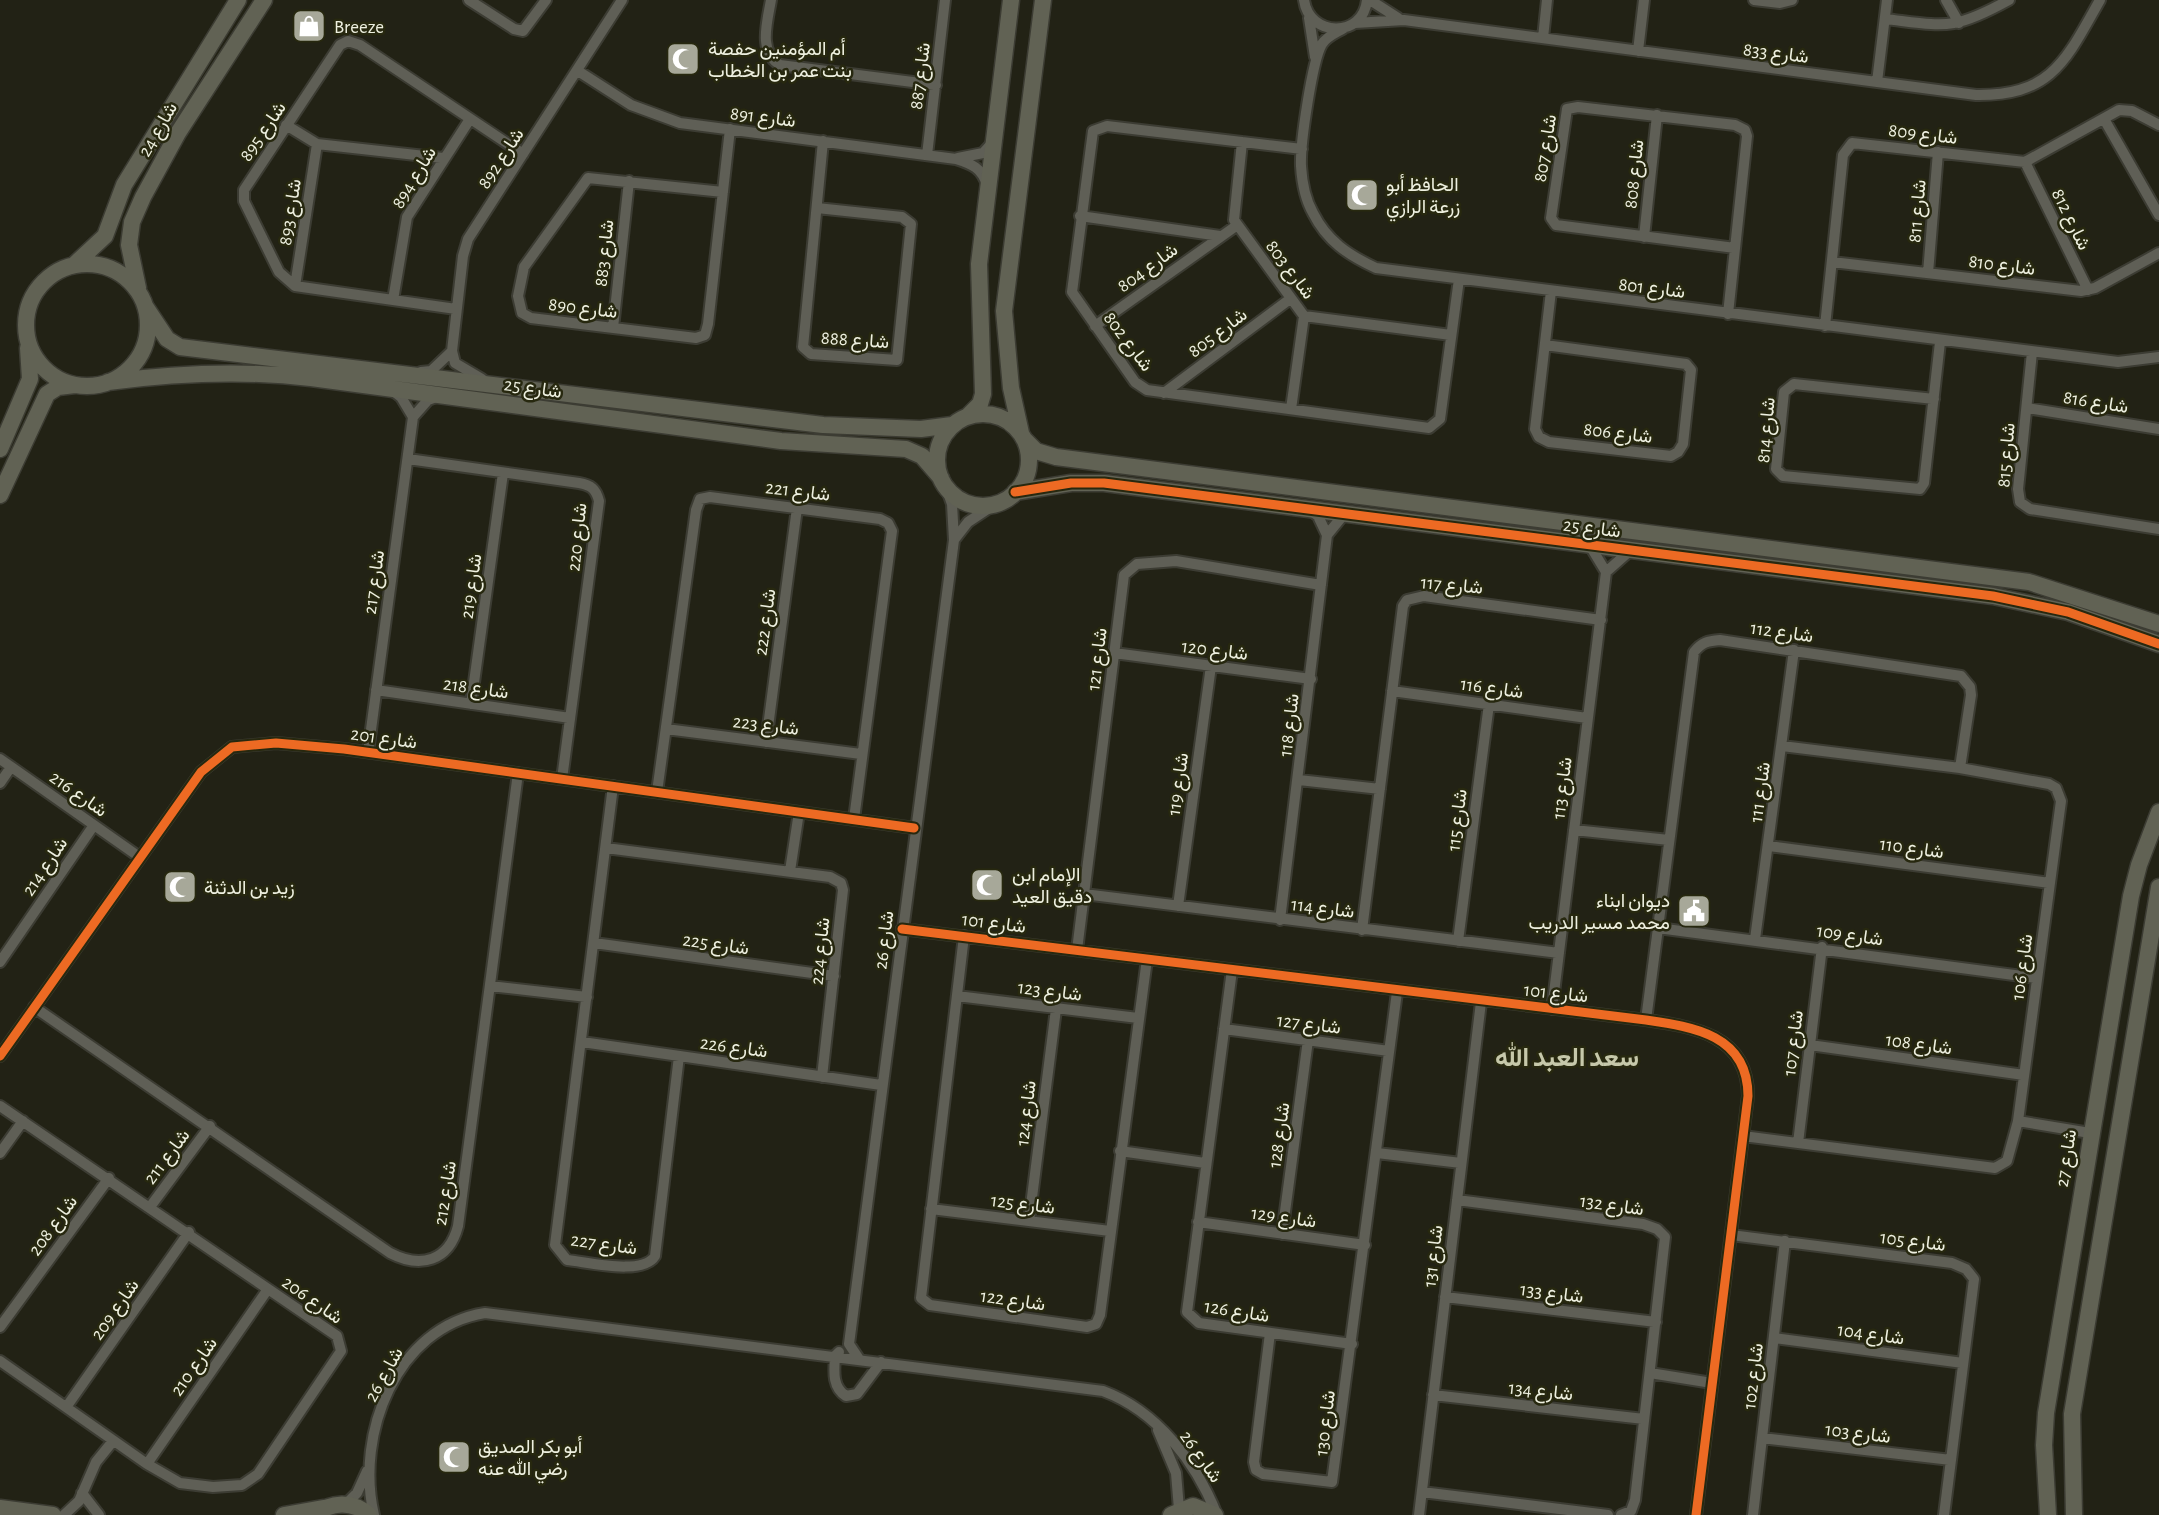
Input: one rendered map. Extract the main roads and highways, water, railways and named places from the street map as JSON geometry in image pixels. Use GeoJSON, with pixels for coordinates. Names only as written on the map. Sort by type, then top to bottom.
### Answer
{"type":"FeatureCollection","features":[{"type":"Feature","properties":{"kind":"place","name":"Breeze"},"geometry":{"type":"Point","coordinates":[309,26]}},
{"type":"Feature","properties":{"kind":"place","name":"أم المؤمنين حفصة بنت عمر بن الخطاب"},"geometry":{"type":"Point","coordinates":[683,59]}},
{"type":"Feature","properties":{"kind":"place","name":"الحافظ أبو زرعة الرازي"},"geometry":{"type":"Point","coordinates":[1362,195]}},
{"type":"Feature","properties":{"kind":"place","name":"الإمام ابن دقيق العيد"},"geometry":{"type":"Point","coordinates":[987,885]}},
{"type":"Feature","properties":{"kind":"place","name":"زيد بن الدثنة"},"geometry":{"type":"Point","coordinates":[180,887]}},
{"type":"Feature","properties":{"kind":"place","name":"ديوان ابناء محمد مسير الدريب"},"geometry":{"type":"Point","coordinates":[1694,911]}},
{"type":"Feature","properties":{"kind":"place","name":"أبو بكر الصديق رضي الله عنه"},"geometry":{"type":"Point","coordinates":[454,1457]}},
{"type":"Feature","properties":{"kind":"district","name":"سعد العبد الله"},"geometry":{"type":"Point","coordinates":[1567,1057]}}]}
